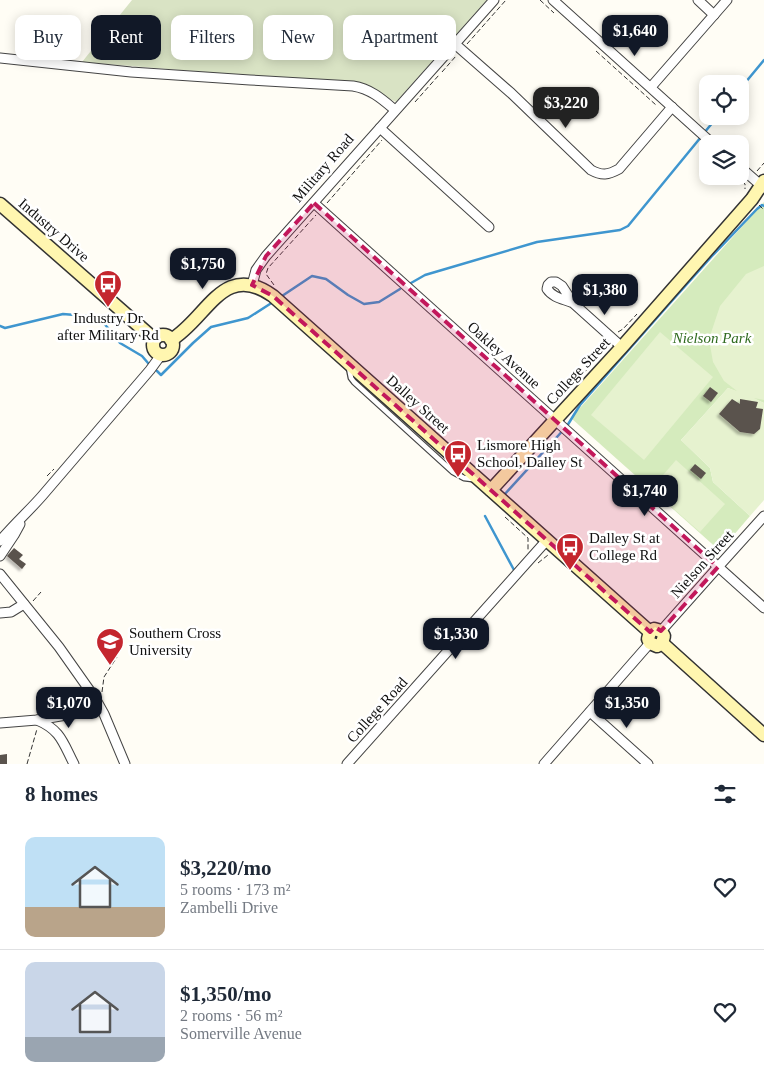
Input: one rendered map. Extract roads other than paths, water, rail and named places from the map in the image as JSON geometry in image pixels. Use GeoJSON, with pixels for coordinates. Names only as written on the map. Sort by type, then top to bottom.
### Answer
{"type":"FeatureCollection","features":[{"type":"Feature","properties":{"kind":"street","name":"Military Road"},"geometry":{"type":"LineString","coordinates":[[456,43],[494,0]]}},
{"type":"Feature","properties":{"kind":"street"},"geometry":{"type":"LineString","coordinates":[[554,0],[703,135]]}},
{"type":"Feature","properties":{"kind":"street"},"geometry":{"type":"LineString","coordinates":[[698,0],[714,15]]}},
{"type":"Feature","properties":{"kind":"street"},"geometry":{"type":"LineString","coordinates":[[651,87],[727,0]]}},
{"type":"Feature","properties":{"kind":"street"},"geometry":{"type":"LineString","coordinates":[[456,45],[511,93],[591,170],[597,173],[611,173],[619,169],[672,107]]}},
{"type":"Feature","properties":{"kind":"street"},"geometry":{"type":"LineString","coordinates":[[0,58],[131,72],[353,86],[376,94],[395,110]]}},
{"type":"Feature","properties":{"kind":"street","name":"Military Road"},"geometry":{"type":"LineString","coordinates":[[252,285],[256,270],[266,256],[440,60]]}},
{"type":"Feature","properties":{"kind":"street"},"geometry":{"type":"LineString","coordinates":[[380,128],[489,227]]}},
{"type":"Feature","properties":{"kind":"street"},"geometry":{"type":"LineString","coordinates":[[749,173],[762,181]]}},
{"type":"Feature","properties":{"kind":"street","name":"College Street"},"geometry":{"type":"LineString","coordinates":[[498,496],[562,426],[622,347],[752,199],[762,181]]}},
{"type":"Feature","properties":{"kind":"street","name":"Oakley Avenue"},"geometry":{"type":"LineString","coordinates":[[314,203],[764,608]]}},
{"type":"Feature","properties":{"kind":"street","name":"Industry Drive"},"geometry":{"type":"LineString","coordinates":[[0,204],[154,339]]}},
{"type":"Feature","properties":{"kind":"street"},"geometry":{"type":"LineString","coordinates":[[171,340],[186,329],[221,292],[236,286],[252,285]]}},
{"type":"Feature","properties":{"kind":"street","name":"Dalley Street"},"geometry":{"type":"LineString","coordinates":[[252,285],[276,295],[349,364],[764,735]]}},
{"type":"Feature","properties":{"kind":"street"},"geometry":{"type":"LineString","coordinates":[[573,303],[622,347]]}},
{"type":"Feature","properties":{"kind":"street"},"geometry":{"type":"LineString","coordinates":[[163,335],[171,340],[170,352],[161,355],[156,352],[153,348],[154,339],[163,335]]}},
{"type":"Feature","properties":{"kind":"street"},"geometry":{"type":"LineString","coordinates":[[0,541],[24,517],[161,355]]}},
{"type":"Feature","properties":{"kind":"street","name":"Nielson Street"},"geometry":{"type":"LineString","coordinates":[[544,764],[764,516]]}},
{"type":"Feature","properties":{"kind":"street"},"geometry":{"type":"LineString","coordinates":[[0,556],[24,517]]}},
{"type":"Feature","properties":{"kind":"street","name":"College Road"},"geometry":{"type":"LineString","coordinates":[[347,764],[547,540]]}},
{"type":"Feature","properties":{"kind":"street"},"geometry":{"type":"LineString","coordinates":[[0,574],[59,647],[95,698],[104,714],[125,764]]}},
{"type":"Feature","properties":{"kind":"street"},"geometry":{"type":"LineString","coordinates":[[0,612],[11,612],[24,604]]}},
{"type":"Feature","properties":{"kind":"street"},"geometry":{"type":"LineString","coordinates":[[0,723],[37,720],[84,712],[92,707],[95,698]]}},
{"type":"Feature","properties":{"kind":"street"},"geometry":{"type":"LineString","coordinates":[[590,712],[648,764]]}},
{"type":"Feature","properties":{"kind":"street"},"geometry":{"type":"LineString","coordinates":[[37,720],[52,727],[58,733],[74,764]]}},
{"type":"Feature","properties":{"kind":"waterway"},"geometry":{"type":"LineString","coordinates":[[749,78],[764,60]]}},
{"type":"Feature","properties":{"kind":"waterway"},"geometry":{"type":"LineString","coordinates":[[704,133],[711,125]]}},
{"type":"Feature","properties":{"kind":"waterway"},"geometry":{"type":"LineString","coordinates":[[411,283],[425,275],[537,242],[620,230],[628,226],[699,139]]}},
{"type":"Feature","properties":{"kind":"waterway"},"geometry":{"type":"LineString","coordinates":[[504,495],[567,426],[580,405],[712,256],[757,209],[762,205],[764,206]]}},
{"type":"Feature","properties":{"kind":"waterway"},"geometry":{"type":"LineString","coordinates":[[279,298],[312,276],[326,279],[364,304],[379,302],[400,289]]}},
{"type":"Feature","properties":{"kind":"waterway"},"geometry":{"type":"LineString","coordinates":[[157,371],[161,375],[211,327],[248,318],[273,302]]}},
{"type":"Feature","properties":{"kind":"waterway"},"geometry":{"type":"LineString","coordinates":[[0,326],[5,328],[63,314],[99,317],[120,343],[142,356],[148,363]]}},
{"type":"Feature","properties":{"kind":"waterway"},"geometry":{"type":"LineString","coordinates":[[485,516],[514,570]]}},
{"type":"Feature","properties":{"kind":"place","name":"Industry Dr after Military Rd"},"geometry":{"type":"Point","coordinates":[108,308]}},
{"type":"Feature","properties":{"kind":"place","name":"Lismore High School, Dalley St"},"geometry":{"type":"Point","coordinates":[458,478]}},
{"type":"Feature","properties":{"kind":"place","name":"Dalley St at College Rd"},"geometry":{"type":"Point","coordinates":[570,571]}},
{"type":"Feature","properties":{"kind":"place","name":"Southern Cross University"},"geometry":{"type":"Point","coordinates":[110,666]}},
{"type":"Feature","properties":{"kind":"park label","name":"Nielson Park"},"geometry":{"type":"Point","coordinates":[712,338]}}]}
